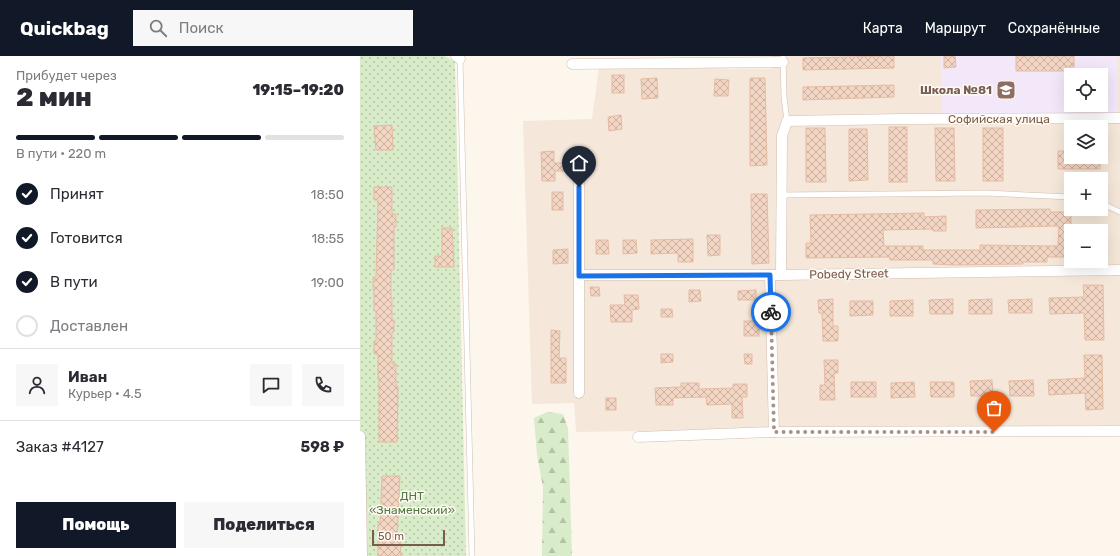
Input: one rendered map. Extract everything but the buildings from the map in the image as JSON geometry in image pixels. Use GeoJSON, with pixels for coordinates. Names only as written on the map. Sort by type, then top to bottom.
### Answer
{"type":"FeatureCollection","features":[{"type":"Feature","properties":{"kind":"street"},"geometry":{"type":"LineString","coordinates":[[572,64],[783,59]]}},
{"type":"Feature","properties":{"kind":"street","name":"Софийская улица"},"geometry":{"type":"LineString","coordinates":[[787,121],[1120,118]]}},
{"type":"Feature","properties":{"kind":"street"},"geometry":{"type":"LineString","coordinates":[[781,274],[782,136],[787,121]]}},
{"type":"Feature","properties":{"kind":"street"},"geometry":{"type":"LineString","coordinates":[[579,157],[579,394]]}},
{"type":"Feature","properties":{"kind":"street","name":"Pobedy Street"},"geometry":{"type":"LineString","coordinates":[[579,276],[1120,270]]}},
{"type":"Feature","properties":{"kind":"street"},"geometry":{"type":"LineString","coordinates":[[770,275],[774,432]]}},
{"type":"Feature","properties":{"kind":"street"},"geometry":{"type":"LineString","coordinates":[[638,437],[774,432],[1120,431]]}},
{"type":"Feature","properties":{"kind":"street"},"geometry":{"type":"LineString","coordinates":[[360,436],[362,556]]}},
{"type":"Feature","properties":{"kind":"lane"},"geometry":{"type":"LineString","coordinates":[[459,57],[472,556]]}},
{"type":"Feature","properties":{"kind":"lane"},"geometry":{"type":"LineString","coordinates":[[783,59],[784,97],[787,121]]}},
{"type":"Feature","properties":{"kind":"lane"},"geometry":{"type":"LineString","coordinates":[[781,195],[986,193],[1064,197]]}},
{"type":"Feature","properties":{"kind":"lane"},"geometry":{"type":"LineString","coordinates":[[1108,206],[1120,212]]}},
{"type":"Feature","properties":{"kind":"shaded area"},"geometry":{"type":"Polygon","coordinates":[[[772,56],[1120,56],[1120,425],[576,432],[574,403],[532,404],[523,121],[592,119],[599,66],[771,69],[772,56]]]}},
{"type":"Feature","properties":{"kind":"shaded area","name":"Школа №81"},"geometry":{"type":"Polygon","coordinates":[[[941,56],[1117,56],[1118,115],[942,115],[941,56]]]}},
{"type":"Feature","properties":{"kind":"green space","name":"ДНТ «Знаменский»"},"geometry":{"type":"Polygon","coordinates":[[[360,56],[445,56],[455,62],[466,556],[360,556],[360,56]]]}},
{"type":"Feature","properties":{"kind":"green space"},"geometry":{"type":"Polygon","coordinates":[[[547,412],[563,414],[568,428],[572,556],[542,556],[543,487],[537,455],[534,418],[547,412]]]}},
{"type":"Feature","properties":{"kind":"way so far"},"geometry":{"type":"LineString","coordinates":[[771,312],[774,432],[994,432]]}},
{"type":"Feature","properties":{"kind":"place","name":"Школа №81"},"geometry":{"type":"Point","coordinates":[1006,90]}},
{"type":"Feature","properties":{"kind":"route"},"geometry":{"type":"LineString","coordinates":[[579,187],[579,276],[770,275],[771,312]]}}]}
